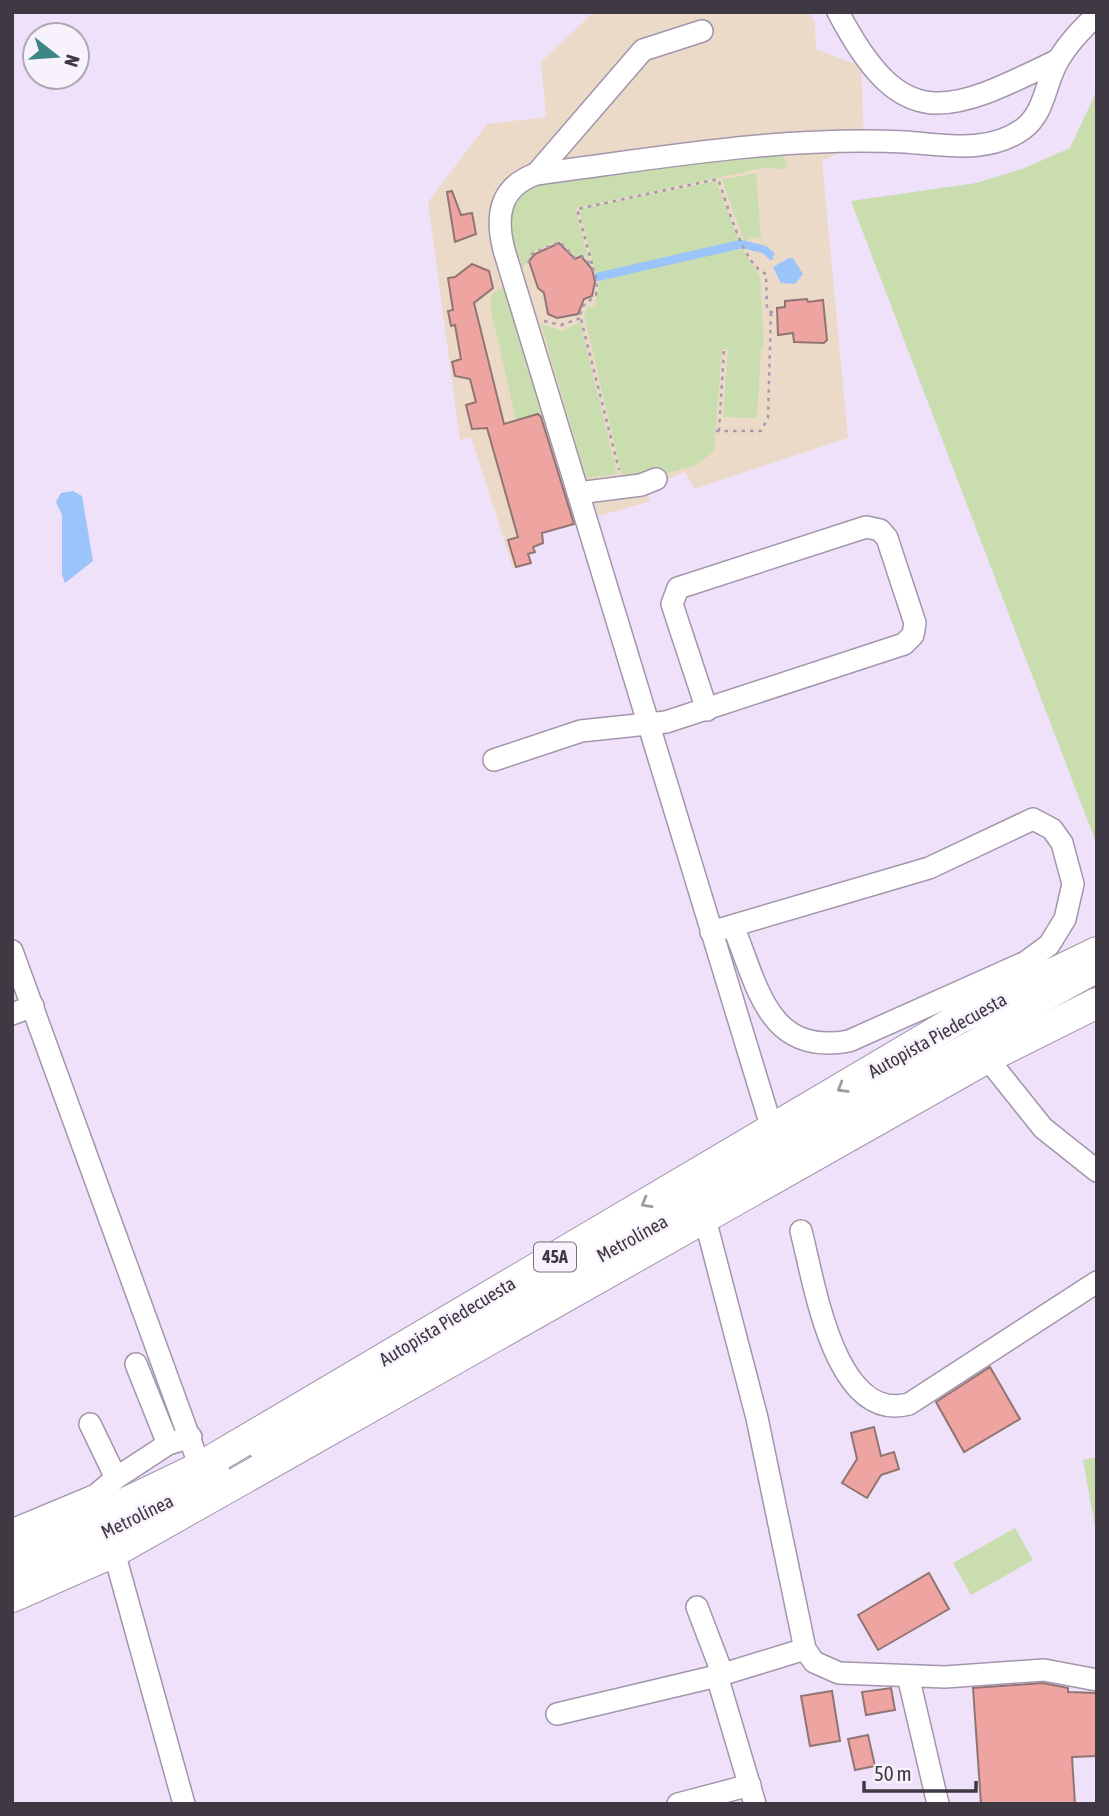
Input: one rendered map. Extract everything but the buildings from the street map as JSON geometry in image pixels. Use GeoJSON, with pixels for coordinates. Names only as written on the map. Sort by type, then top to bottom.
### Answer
{"type":"FeatureCollection","features":[{"type":"Feature","properties":{"kind":"highway","name":"Autopista Piedecuesta"},"geometry":{"type":"LineString","coordinates":[[12,1557],[200,1466],[958,1020],[1097,953]]}},
{"type":"Feature","properties":{"kind":"highway","name":"Autopista Piedecuesta"},"geometry":{"type":"LineString","coordinates":[[12,1597],[114,1552],[987,1058],[1097,1003]]}},
{"type":"Feature","properties":{"kind":"street"},"geometry":{"type":"LineString","coordinates":[[838,12],[875,73],[897,93],[921,102],[949,103],[987,92],[1058,60]]}},
{"type":"Feature","properties":{"kind":"street"},"geometry":{"type":"LineString","coordinates":[[772,1129],[512,276],[499,232],[500,213],[506,195],[518,181],[536,174],[759,145],[871,141],[970,146],[997,144],[1025,127],[1043,103],[1058,60],[1097,15]]}},
{"type":"Feature","properties":{"kind":"street"},"geometry":{"type":"LineString","coordinates":[[536,174],[643,50],[702,31]]}},
{"type":"Feature","properties":{"kind":"street"},"geometry":{"type":"LineString","coordinates":[[578,493],[656,479]]}},
{"type":"Feature","properties":{"kind":"street"},"geometry":{"type":"LineString","coordinates":[[494,760],[580,731],[604,727],[648,726],[707,710],[909,640],[915,623],[887,538],[880,530],[866,527],[678,588],[671,604],[707,710]]}},
{"type":"Feature","properties":{"kind":"street"},"geometry":{"type":"LineString","coordinates":[[711,932],[877,886],[941,864],[1033,819],[1052,829],[1062,843],[1073,884],[1065,919],[1041,953],[849,1041],[830,1044],[802,1039],[786,1032],[771,1017],[733,926]]}},
{"type":"Feature","properties":{"kind":"street"},"geometry":{"type":"LineString","coordinates":[[12,951],[200,1466]]}},
{"type":"Feature","properties":{"kind":"street","name":"Metrolínea"},"geometry":{"type":"LineString","coordinates":[[12,1573],[157,1508],[672,1216],[860,1103],[1097,972]]}},
{"type":"Feature","properties":{"kind":"street","name":"Metrolínea"},"geometry":{"type":"LineString","coordinates":[[12,1580],[111,1537],[536,1296],[740,1186],[900,1092],[1097,986]]}},
{"type":"Feature","properties":{"kind":"street"},"geometry":{"type":"LineString","coordinates":[[12,1014],[33,1006]]}},
{"type":"Feature","properties":{"kind":"street"},"geometry":{"type":"LineString","coordinates":[[987,1058],[1043,1128],[1097,1171]]}},
{"type":"Feature","properties":{"kind":"street"},"geometry":{"type":"LineString","coordinates":[[705,1219],[754,1406],[805,1649],[814,1662],[839,1672],[945,1677],[1044,1670],[1097,1681]]}},
{"type":"Feature","properties":{"kind":"street"},"geometry":{"type":"LineString","coordinates":[[801,1231],[835,1353],[846,1377],[867,1396],[888,1405],[909,1404],[1097,1282]]}},
{"type":"Feature","properties":{"kind":"street"},"geometry":{"type":"LineString","coordinates":[[136,1364],[168,1444]]}},
{"type":"Feature","properties":{"kind":"street"},"geometry":{"type":"LineString","coordinates":[[90,1424],[116,1478]]}},
{"type":"Feature","properties":{"kind":"street"},"geometry":{"type":"LineString","coordinates":[[12,1530],[96,1495],[116,1478],[168,1444],[191,1437]]}},
{"type":"Feature","properties":{"kind":"street"},"geometry":{"type":"LineString","coordinates":[[114,1552],[184,1804]]}},
{"type":"Feature","properties":{"kind":"street"},"geometry":{"type":"LineString","coordinates":[[678,1804],[753,1794],[720,1675],[697,1607]]}},
{"type":"Feature","properties":{"kind":"street"},"geometry":{"type":"LineString","coordinates":[[557,1714],[720,1675],[805,1649]]}},
{"type":"Feature","properties":{"kind":"street"},"geometry":{"type":"LineString","coordinates":[[908,1676],[938,1804]]}},
{"type":"Feature","properties":{"kind":"path"},"geometry":{"type":"LineString","coordinates":[[626,486],[620,474],[581,318],[583,306],[596,295],[597,279],[577,209],[718,179],[742,246],[760,271],[766,274],[767,310],[771,312]]}},
{"type":"Feature","properties":{"kind":"path"},"geometry":{"type":"LineString","coordinates":[[512,276],[525,270],[533,253],[560,242],[575,258],[582,256],[592,264]]}},
{"type":"Feature","properties":{"kind":"path"},"geometry":{"type":"LineString","coordinates":[[771,312],[777,311]]}},
{"type":"Feature","properties":{"kind":"path"},"geometry":{"type":"LineString","coordinates":[[724,348],[718,431],[761,431],[768,418],[771,312]]}},
{"type":"Feature","properties":{"kind":"path"},"geometry":{"type":"LineString","coordinates":[[537,319],[561,325],[581,318]]}},
{"type":"Feature","properties":{"kind":"shaded area"},"geometry":{"type":"Polygon","coordinates":[[[594,12],[807,12],[815,21],[816,49],[861,66],[864,141],[822,161],[848,438],[694,489],[685,472],[645,489],[650,501],[542,533],[543,543],[533,547],[535,552],[529,554],[531,563],[513,568],[471,437],[460,440],[428,202],[487,124],[546,117],[541,62],[594,12]]]}},
{"type":"Feature","properties":{"kind":"green space"},"geometry":{"type":"Polygon","coordinates":[[[1097,90],[1097,845],[851,201],[976,183],[1022,169],[1070,148],[1097,90]]]}},
{"type":"Feature","properties":{"kind":"green space"},"geometry":{"type":"Polygon","coordinates":[[[783,149],[787,169],[763,168],[575,208],[589,260],[583,254],[575,256],[560,240],[534,251],[522,269],[512,240],[510,220],[516,202],[540,182],[783,149]]]}},
{"type":"Feature","properties":{"kind":"green space"},"geometry":{"type":"Polygon","coordinates":[[[756,173],[761,240],[755,237],[744,241],[722,180],[756,173]]]}},
{"type":"Feature","properties":{"kind":"green space"},"geometry":{"type":"Polygon","coordinates":[[[716,181],[739,241],[596,274],[579,209],[716,181]]]}},
{"type":"Feature","properties":{"kind":"green space"},"geometry":{"type":"Polygon","coordinates":[[[741,247],[760,276],[764,348],[761,349],[757,418],[723,417],[728,349],[722,349],[714,452],[694,466],[640,480],[621,473],[584,314],[588,306],[595,307],[600,280],[741,247]]]}},
{"type":"Feature","properties":{"kind":"green space"},"geometry":{"type":"Polygon","coordinates":[[[503,287],[512,287],[546,415],[539,418],[538,414],[516,420],[491,310],[491,295],[503,287]]]}},
{"type":"Feature","properties":{"kind":"green space"},"geometry":{"type":"Polygon","coordinates":[[[580,322],[617,474],[586,478],[541,324],[563,331],[580,322]]]}},
{"type":"Feature","properties":{"kind":"green space"},"geometry":{"type":"Polygon","coordinates":[[[1097,1457],[1097,1538],[1083,1460],[1097,1457]]]}},
{"type":"Feature","properties":{"kind":"green space"},"geometry":{"type":"Polygon","coordinates":[[[1015,1528],[1033,1560],[971,1595],[953,1563],[1015,1528]]]}},
{"type":"Feature","properties":{"kind":"water"},"geometry":{"type":"Polygon","coordinates":[[[793,258],[803,274],[795,284],[781,283],[773,267],[793,258]]]}},
{"type":"Feature","properties":{"kind":"water"},"geometry":{"type":"Polygon","coordinates":[[[73,491],[82,496],[93,561],[65,583],[62,575],[62,515],[56,502],[61,493],[73,491]]]}},
{"type":"Feature","properties":{"kind":"waterway"},"geometry":{"type":"LineString","coordinates":[[597,275],[741,242],[765,248],[772,254]]}},
{"type":"Feature","properties":{"kind":"waterway"},"geometry":{"type":"LineString","coordinates":[[597,279],[742,246],[764,251],[771,258]]}}]}
